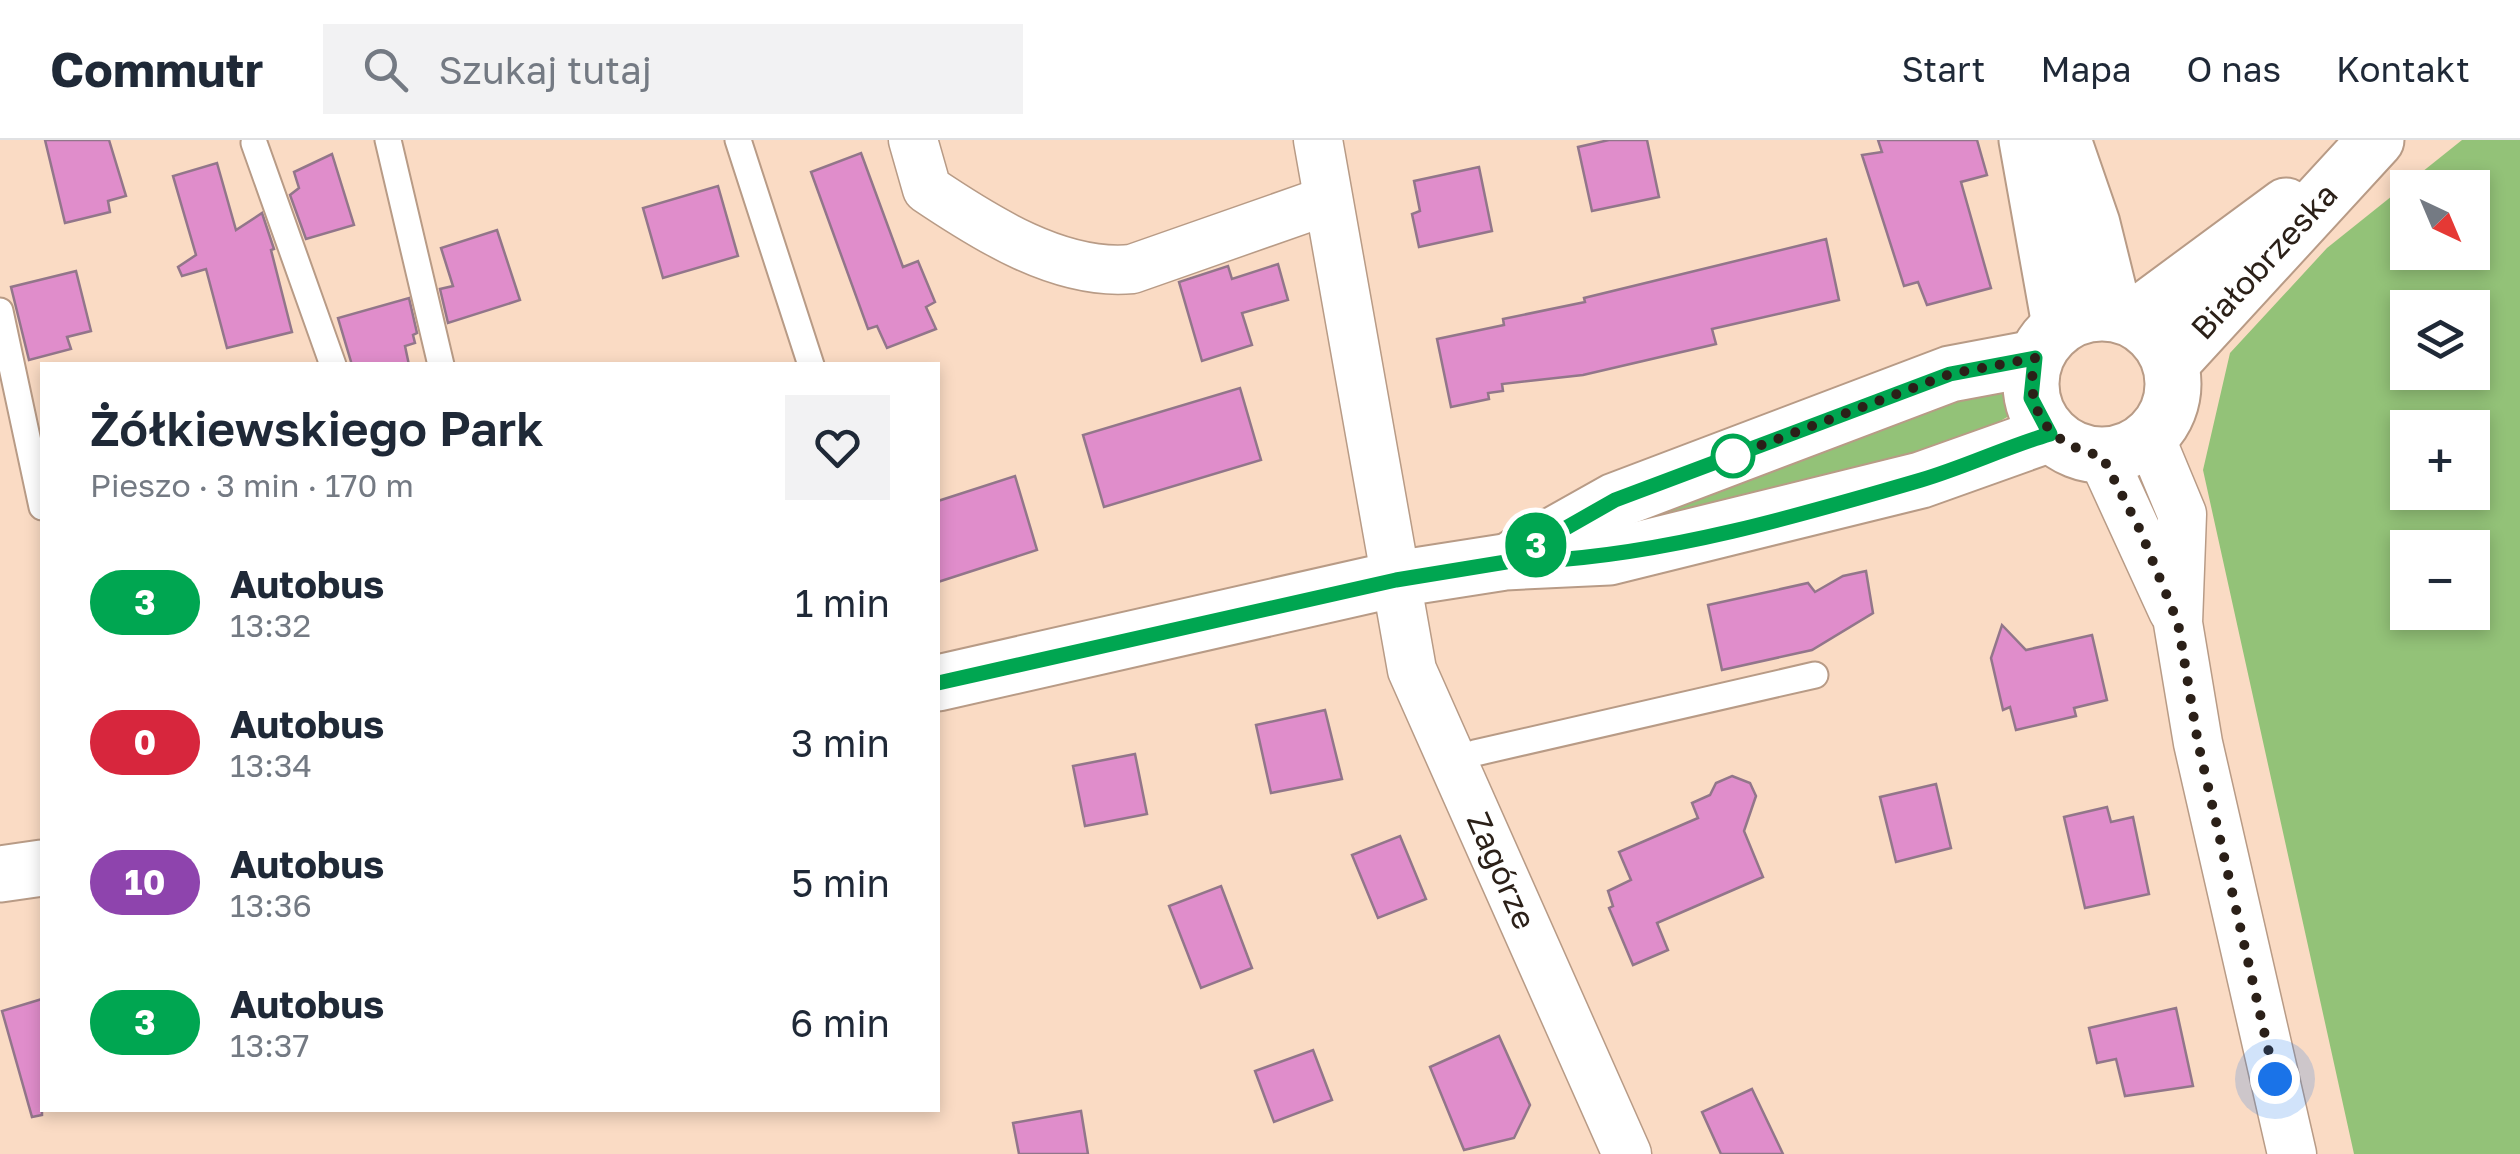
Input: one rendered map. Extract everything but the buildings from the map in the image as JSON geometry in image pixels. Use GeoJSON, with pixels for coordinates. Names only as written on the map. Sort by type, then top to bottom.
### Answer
{"type":"FeatureCollection","features":[{"type":"Feature","properties":{"kind":"street"},"geometry":{"type":"LineString","coordinates":[[913,140],[927,189],[972,219],[1100,272],[1132,269],[1326,201]]}},
{"type":"Feature","properties":{"kind":"street","name":"Zagórze"},"geometry":{"type":"LineString","coordinates":[[1318,140],[1412,670],[1628,1154]]}},
{"type":"Feature","properties":{"kind":"street"},"geometry":{"type":"LineString","coordinates":[[1506,562],[1615,500],[1950,374],[2048,342],[2086,314],[2123,316],[2163,344],[2171,363],[2171,403],[2126,446],[2074,450],[2050,434],[2031,398],[2048,342],[2027,140]]}},
{"type":"Feature","properties":{"kind":"street"},"geometry":{"type":"LineString","coordinates":[[2062,140],[2123,316]]}},
{"type":"Feature","properties":{"kind":"street","name":"Białobrzeska"},"geometry":{"type":"LineString","coordinates":[[2123,316],[2366,150]]}},
{"type":"Feature","properties":{"kind":"street","name":"Białobrzeska"},"geometry":{"type":"LineString","coordinates":[[2171,363],[2366,150]]}},
{"type":"Feature","properties":{"kind":"street"},"geometry":{"type":"LineString","coordinates":[[2092,224],[2108,242],[2134,252],[2166,263],[2205,263]]}},
{"type":"Feature","properties":{"kind":"street"},"geometry":{"type":"LineString","coordinates":[[940,683],[1396,580],[1506,562],[1609,558],[1921,480],[2050,434]]}},
{"type":"Feature","properties":{"kind":"street"},"geometry":{"type":"LineString","coordinates":[[2126,446],[2140,530],[2178,623],[2198,743],[2292,1154]]}},
{"type":"Feature","properties":{"kind":"street"},"geometry":{"type":"LineString","coordinates":[[0,874],[40,868]]}},
{"type":"Feature","properties":{"kind":"lane"},"geometry":{"type":"LineString","coordinates":[[388,140],[440,362]]}},
{"type":"Feature","properties":{"kind":"lane"},"geometry":{"type":"LineString","coordinates":[[738,140],[810,362]]}},
{"type":"Feature","properties":{"kind":"lane"},"geometry":{"type":"LineString","coordinates":[[254,144],[332,362]]}},
{"type":"Feature","properties":{"kind":"lane"},"geometry":{"type":"LineString","coordinates":[[0,311],[40,498]]}},
{"type":"Feature","properties":{"kind":"lane"},"geometry":{"type":"LineString","coordinates":[[1455,766],[1475,753],[1815,675]]}},
{"type":"Feature","properties":{"kind":"green space"},"geometry":{"type":"Polygon","coordinates":[[[2462,140],[2520,140],[2520,1154],[2354,1154],[2203,470],[2230,353],[2327,248],[2390,198],[2390,270],[2490,270],[2490,170],[2424,170],[2462,140]]]}},
{"type":"Feature","properties":{"kind":"green space"},"geometry":{"type":"Polygon","coordinates":[[[2001,379],[2009,416],[1937,457],[1601,531],[2001,379]]]}},
{"type":"Feature","properties":{"kind":"bus line","name":"3"},"geometry":{"type":"LineString","coordinates":[[940,683],[1396,580],[1506,562],[1615,500],[1950,374],[2035,358],[2031,398],[2038,418],[2050,434],[1921,480],[1744,526],[1609,558],[1540,561]]}},
{"type":"Feature","properties":{"kind":"route"},"geometry":{"type":"LineString","coordinates":[[1733,456],[1722,460],[1950,374],[2035,358],[2031,398],[2038,418],[2050,434],[2074,450],[2102,456],[2140,530],[2178,623],[2198,743],[2275,1079]]}}]}
